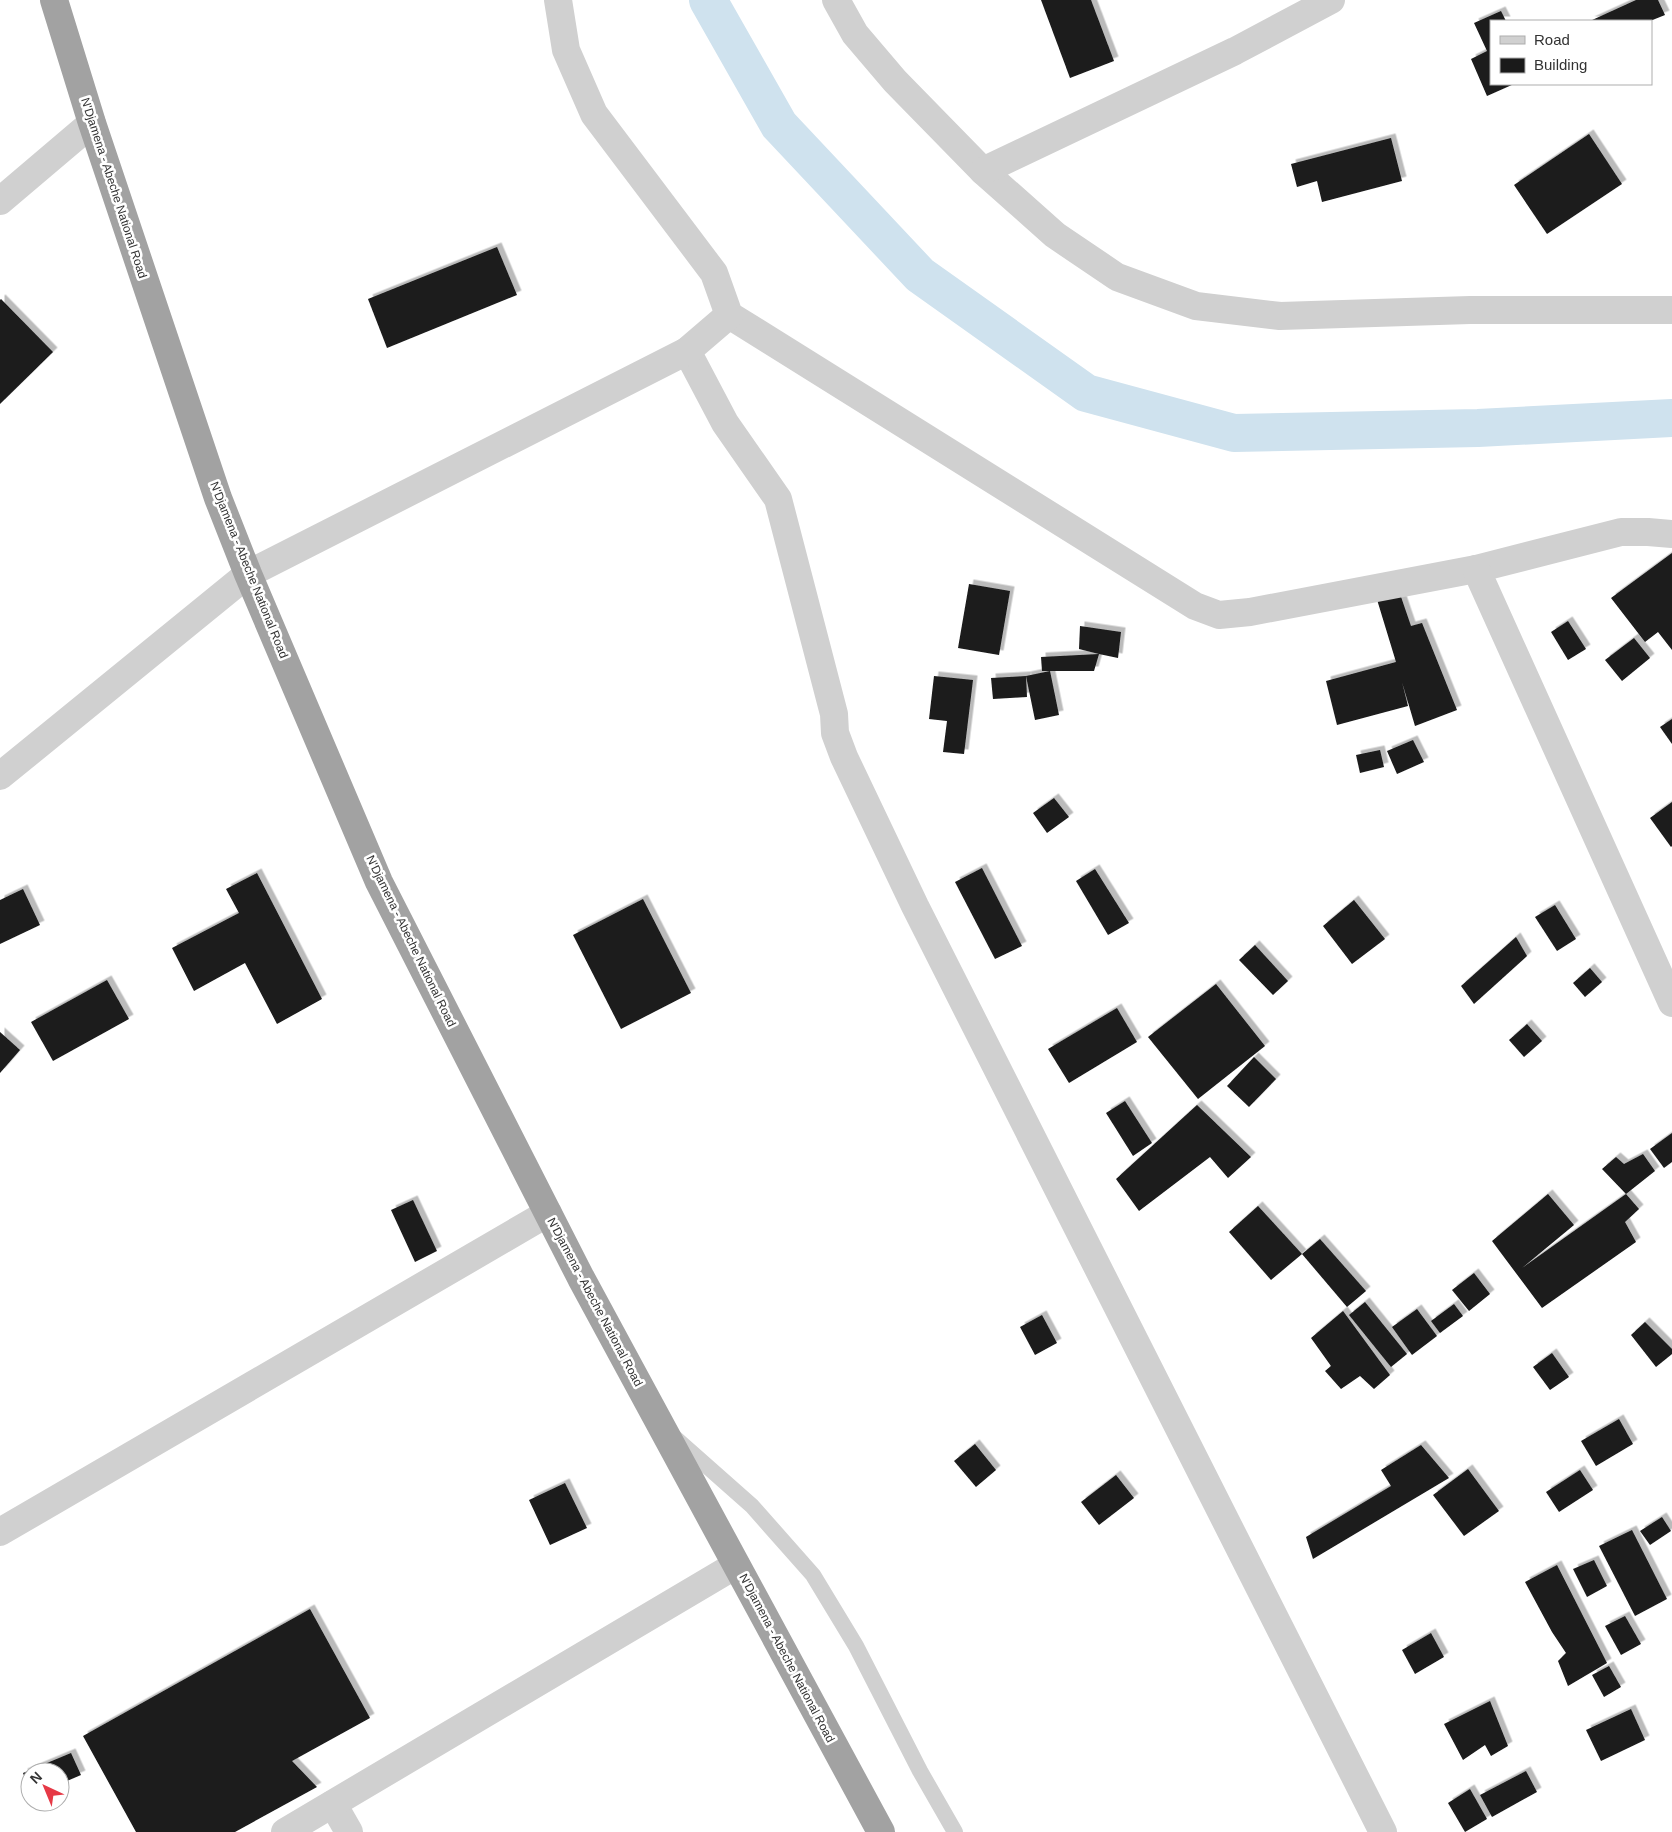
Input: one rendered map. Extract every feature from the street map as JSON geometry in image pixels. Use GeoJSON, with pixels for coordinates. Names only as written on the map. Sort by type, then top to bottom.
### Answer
{"type":"FeatureCollection","features":[{"type":"Feature","properties":{"kind":"highway","name":"N'Djamena - Abeche National Road"},"geometry":{"type":"LineString","coordinates":[[54,0],[92,123],[215,489],[248,574],[380,882],[548,1213],[881,1832]]}},
{"type":"Feature","properties":{"kind":"street"},"geometry":{"type":"LineString","coordinates":[[558,0],[566,50],[594,114],[714,273],[729,315],[1195,606],[1219,615],[1250,612],[1476,569],[1621,532],[1672,534]]}},
{"type":"Feature","properties":{"kind":"street"},"geometry":{"type":"LineString","coordinates":[[836,0],[855,34],[895,81],[983,171],[1055,235],[1117,277],[1196,306],[1280,316],[1470,310],[1672,310]]}},
{"type":"Feature","properties":{"kind":"street"},"geometry":{"type":"LineString","coordinates":[[983,171],[1235,51],[1326,2]]}},
{"type":"Feature","properties":{"kind":"street"},"geometry":{"type":"LineString","coordinates":[[0,201],[92,123]]}},
{"type":"Feature","properties":{"kind":"street"},"geometry":{"type":"LineString","coordinates":[[0,776],[248,574],[687,351],[729,315]]}},
{"type":"Feature","properties":{"kind":"street"},"geometry":{"type":"LineString","coordinates":[[687,351],[725,423],[778,499],[834,714],[835,733],[844,757],[915,906],[1383,1832]]}},
{"type":"Feature","properties":{"kind":"street"},"geometry":{"type":"LineString","coordinates":[[1476,569],[1672,1003]]}},
{"type":"Feature","properties":{"kind":"street"},"geometry":{"type":"LineString","coordinates":[[0,1532],[548,1213]]}},
{"type":"Feature","properties":{"kind":"street"},"geometry":{"type":"LineString","coordinates":[[285,1832],[736,1565]]}},
{"type":"Feature","properties":{"kind":"street"},"geometry":{"type":"LineString","coordinates":[[333,1804],[349,1832]]}},
{"type":"Feature","properties":{"kind":"lane"},"geometry":{"type":"LineString","coordinates":[[660,1424],[752,1506],[813,1576],[856,1646],[920,1771],[956,1832]]}},
{"type":"Feature","properties":{"kind":"building"},"geometry":{"type":"Polygon","coordinates":[[[1041,0],[1091,0],[1114,61],[1070,78],[1041,0]]]}},
{"type":"Feature","properties":{"kind":"building"},"geometry":{"type":"Polygon","coordinates":[[[1636,0],[1658,0],[1665,15],[1652,20],[1592,20],[1636,0]]]}},
{"type":"Feature","properties":{"kind":"building"},"geometry":{"type":"Polygon","coordinates":[[[1501,11],[1506,20],[1490,20],[1490,85],[1512,85],[1487,96],[1471,59],[1487,51],[1474,23],[1501,11]]]}},
{"type":"Feature","properties":{"kind":"building"},"geometry":{"type":"Polygon","coordinates":[[[1589,134],[1622,184],[1547,234],[1514,185],[1589,134]]]}},
{"type":"Feature","properties":{"kind":"building"},"geometry":{"type":"Polygon","coordinates":[[[1391,138],[1402,181],[1322,202],[1317,181],[1297,187],[1291,164],[1391,138]]]}},
{"type":"Feature","properties":{"kind":"building"},"geometry":{"type":"Polygon","coordinates":[[[497,247],[517,295],[387,348],[368,299],[497,247]]]}},
{"type":"Feature","properties":{"kind":"building"},"geometry":{"type":"Polygon","coordinates":[[[0,300],[53,352],[0,404],[0,300]]]}},
{"type":"Feature","properties":{"kind":"building"},"geometry":{"type":"Polygon","coordinates":[[[1672,553],[1672,650],[1658,632],[1645,642],[1611,598],[1672,553]]]}},
{"type":"Feature","properties":{"kind":"building"},"geometry":{"type":"Polygon","coordinates":[[[969,584],[1010,591],[999,655],[958,648],[969,584]]]}},
{"type":"Feature","properties":{"kind":"building"},"geometry":{"type":"Polygon","coordinates":[[[1398,588],[1411,626],[1422,623],[1457,710],[1415,726],[1402,682],[1408,706],[1337,725],[1326,681],[1396,662],[1375,593],[1398,588]]]}},
{"type":"Feature","properties":{"kind":"building"},"geometry":{"type":"Polygon","coordinates":[[[1568,621],[1586,649],[1568,660],[1551,632],[1568,621]]]}},
{"type":"Feature","properties":{"kind":"building"},"geometry":{"type":"Polygon","coordinates":[[[1080,626],[1121,632],[1118,658],[1079,649],[1080,626]]]}},
{"type":"Feature","properties":{"kind":"building"},"geometry":{"type":"Polygon","coordinates":[[[1634,638],[1650,658],[1622,681],[1605,660],[1634,638]]]}},
{"type":"Feature","properties":{"kind":"building"},"geometry":{"type":"Polygon","coordinates":[[[1099,654],[1094,671],[1042,671],[1041,657],[1099,654]]]}},
{"type":"Feature","properties":{"kind":"building"},"geometry":{"type":"Polygon","coordinates":[[[1050,671],[1059,715],[1035,720],[1026,676],[1050,671]]]}},
{"type":"Feature","properties":{"kind":"building"},"geometry":{"type":"Polygon","coordinates":[[[934,676],[973,680],[964,754],[943,752],[947,721],[929,719],[934,676]]]}},
{"type":"Feature","properties":{"kind":"building"},"geometry":{"type":"Polygon","coordinates":[[[1026,676],[1027,697],[993,699],[991,678],[1026,676]]]}},
{"type":"Feature","properties":{"kind":"building"},"geometry":{"type":"Polygon","coordinates":[[[1672,719],[1672,744],[1660,727],[1672,719]]]}},
{"type":"Feature","properties":{"kind":"building"},"geometry":{"type":"Polygon","coordinates":[[[1413,740],[1424,762],[1397,774],[1387,751],[1413,740]]]}},
{"type":"Feature","properties":{"kind":"building"},"geometry":{"type":"Polygon","coordinates":[[[1380,750],[1384,767],[1360,773],[1356,755],[1380,750]]]}},
{"type":"Feature","properties":{"kind":"building"},"geometry":{"type":"Polygon","coordinates":[[[1054,798],[1069,817],[1047,833],[1033,813],[1054,798]]]}},
{"type":"Feature","properties":{"kind":"building"},"geometry":{"type":"Polygon","coordinates":[[[1672,802],[1672,846],[1671,847],[1650,818],[1672,802]]]}},
{"type":"Feature","properties":{"kind":"building"},"geometry":{"type":"Polygon","coordinates":[[[982,868],[1022,946],[995,959],[955,882],[982,868]]]}},
{"type":"Feature","properties":{"kind":"building"},"geometry":{"type":"Polygon","coordinates":[[[1095,869],[1129,923],[1108,935],[1076,881],[1095,869]]]}},
{"type":"Feature","properties":{"kind":"building"},"geometry":{"type":"Polygon","coordinates":[[[257,873],[322,999],[277,1024],[245,963],[194,991],[172,948],[239,913],[226,889],[257,873]]]}},
{"type":"Feature","properties":{"kind":"building"},"geometry":{"type":"Polygon","coordinates":[[[23,889],[40,925],[0,944],[0,900],[23,889]]]}},
{"type":"Feature","properties":{"kind":"building"},"geometry":{"type":"Polygon","coordinates":[[[643,899],[691,993],[621,1029],[573,935],[643,899]]]}},
{"type":"Feature","properties":{"kind":"building"},"geometry":{"type":"Polygon","coordinates":[[[1354,900],[1385,939],[1352,964],[1323,926],[1354,900]]]}},
{"type":"Feature","properties":{"kind":"building"},"geometry":{"type":"Polygon","coordinates":[[[1555,905],[1576,939],[1557,951],[1535,917],[1555,905]]]}},
{"type":"Feature","properties":{"kind":"building"},"geometry":{"type":"Polygon","coordinates":[[[1516,937],[1527,956],[1474,1004],[1461,986],[1516,937]]]}},
{"type":"Feature","properties":{"kind":"building"},"geometry":{"type":"Polygon","coordinates":[[[1255,945],[1288,981],[1273,995],[1239,960],[1255,945]]]}},
{"type":"Feature","properties":{"kind":"building"},"geometry":{"type":"Polygon","coordinates":[[[1590,968],[1602,982],[1585,997],[1573,983],[1590,968]]]}},
{"type":"Feature","properties":{"kind":"building"},"geometry":{"type":"Polygon","coordinates":[[[107,980],[129,1019],[53,1061],[31,1022],[107,980]]]}},
{"type":"Feature","properties":{"kind":"building"},"geometry":{"type":"Polygon","coordinates":[[[1216,984],[1265,1046],[1198,1099],[1148,1037],[1216,984]]]}},
{"type":"Feature","properties":{"kind":"building"},"geometry":{"type":"Polygon","coordinates":[[[1117,1008],[1137,1042],[1069,1083],[1048,1049],[1117,1008]]]}},
{"type":"Feature","properties":{"kind":"building"},"geometry":{"type":"Polygon","coordinates":[[[1527,1024],[1542,1041],[1524,1057],[1509,1040],[1527,1024]]]}},
{"type":"Feature","properties":{"kind":"building"},"geometry":{"type":"Polygon","coordinates":[[[0,1032],[20,1050],[0,1073],[0,1032]]]}},
{"type":"Feature","properties":{"kind":"building"},"geometry":{"type":"Polygon","coordinates":[[[1254,1057],[1276,1079],[1249,1107],[1227,1086],[1254,1057]]]}},
{"type":"Feature","properties":{"kind":"building"},"geometry":{"type":"Polygon","coordinates":[[[1125,1101],[1152,1143],[1133,1156],[1106,1113],[1125,1101]]]}},
{"type":"Feature","properties":{"kind":"building"},"geometry":{"type":"Polygon","coordinates":[[[1197,1105],[1251,1157],[1228,1178],[1210,1157],[1139,1211],[1116,1179],[1197,1105]]]}},
{"type":"Feature","properties":{"kind":"building"},"geometry":{"type":"Polygon","coordinates":[[[1672,1133],[1672,1162],[1664,1168],[1650,1149],[1672,1133]]]}},
{"type":"Feature","properties":{"kind":"building"},"geometry":{"type":"Polygon","coordinates":[[[1643,1154],[1655,1171],[1626,1194],[1602,1169],[1616,1157],[1624,1164],[1643,1154]]]}},
{"type":"Feature","properties":{"kind":"building"},"geometry":{"type":"Polygon","coordinates":[[[1548,1194],[1574,1225],[1522,1268],[1626,1194],[1639,1209],[1625,1222],[1636,1242],[1542,1308],[1492,1241],[1548,1194]]]}},
{"type":"Feature","properties":{"kind":"building"},"geometry":{"type":"Polygon","coordinates":[[[413,1200],[437,1251],[415,1262],[391,1210],[413,1200]]]}},
{"type":"Feature","properties":{"kind":"building"},"geometry":{"type":"Polygon","coordinates":[[[1258,1206],[1302,1254],[1271,1280],[1229,1232],[1258,1206]]]}},
{"type":"Feature","properties":{"kind":"building"},"geometry":{"type":"Polygon","coordinates":[[[1320,1239],[1366,1291],[1347,1307],[1302,1254],[1320,1239]]]}},
{"type":"Feature","properties":{"kind":"building"},"geometry":{"type":"Polygon","coordinates":[[[1474,1273],[1490,1294],[1469,1311],[1452,1290],[1474,1273]]]}},
{"type":"Feature","properties":{"kind":"building"},"geometry":{"type":"Polygon","coordinates":[[[1365,1302],[1407,1354],[1391,1367],[1349,1315],[1365,1302]]]}},
{"type":"Feature","properties":{"kind":"building"},"geometry":{"type":"Polygon","coordinates":[[[1454,1304],[1463,1316],[1440,1333],[1431,1321],[1454,1304]]]}},
{"type":"Feature","properties":{"kind":"building"},"geometry":{"type":"Polygon","coordinates":[[[1417,1309],[1437,1336],[1412,1355],[1392,1327],[1417,1309]]]}},
{"type":"Feature","properties":{"kind":"building"},"geometry":{"type":"Polygon","coordinates":[[[1343,1311],[1390,1375],[1374,1389],[1360,1376],[1341,1389],[1325,1371],[1331,1366],[1311,1338],[1343,1311]]]}},
{"type":"Feature","properties":{"kind":"building"},"geometry":{"type":"Polygon","coordinates":[[[1042,1315],[1057,1343],[1035,1355],[1020,1327],[1042,1315]]]}},
{"type":"Feature","properties":{"kind":"building"},"geometry":{"type":"Polygon","coordinates":[[[1645,1322],[1672,1349],[1672,1354],[1656,1367],[1631,1335],[1645,1322]]]}},
{"type":"Feature","properties":{"kind":"building"},"geometry":{"type":"Polygon","coordinates":[[[1552,1353],[1569,1377],[1550,1390],[1533,1367],[1552,1353]]]}},
{"type":"Feature","properties":{"kind":"building"},"geometry":{"type":"Polygon","coordinates":[[[1619,1419],[1633,1444],[1596,1466],[1581,1441],[1619,1419]]]}},
{"type":"Feature","properties":{"kind":"building"},"geometry":{"type":"Polygon","coordinates":[[[975,1444],[996,1470],[976,1487],[954,1461],[975,1444]]]}},
{"type":"Feature","properties":{"kind":"building"},"geometry":{"type":"Polygon","coordinates":[[[1421,1445],[1449,1478],[1313,1559],[1306,1537],[1391,1486],[1381,1470],[1421,1445]]]}},
{"type":"Feature","properties":{"kind":"building"},"geometry":{"type":"Polygon","coordinates":[[[1468,1469],[1499,1511],[1464,1536],[1433,1495],[1468,1469]]]}},
{"type":"Feature","properties":{"kind":"building"},"geometry":{"type":"Polygon","coordinates":[[[1580,1470],[1593,1490],[1559,1512],[1546,1492],[1580,1470]]]}},
{"type":"Feature","properties":{"kind":"building"},"geometry":{"type":"Polygon","coordinates":[[[1116,1475],[1134,1498],[1099,1525],[1081,1502],[1116,1475]]]}},
{"type":"Feature","properties":{"kind":"building"},"geometry":{"type":"Polygon","coordinates":[[[565,1483],[587,1528],[550,1545],[529,1500],[565,1483]]]}},
{"type":"Feature","properties":{"kind":"building"},"geometry":{"type":"Polygon","coordinates":[[[1662,1517],[1671,1531],[1650,1545],[1640,1531],[1662,1517]]]}},
{"type":"Feature","properties":{"kind":"building"},"geometry":{"type":"Polygon","coordinates":[[[1632,1530],[1667,1599],[1635,1616],[1599,1546],[1632,1530]]]}},
{"type":"Feature","properties":{"kind":"building"},"geometry":{"type":"Polygon","coordinates":[[[1594,1560],[1607,1586],[1587,1597],[1573,1569],[1594,1560]]]}},
{"type":"Feature","properties":{"kind":"building"},"geometry":{"type":"Polygon","coordinates":[[[1557,1565],[1607,1663],[1568,1686],[1558,1661],[1566,1653],[1552,1632],[1525,1582],[1557,1565]]]}},
{"type":"Feature","properties":{"kind":"building"},"geometry":{"type":"Polygon","coordinates":[[[310,1609],[370,1718],[292,1761],[317,1787],[235,1832],[136,1832],[83,1736],[310,1609]]]}},
{"type":"Feature","properties":{"kind":"building"},"geometry":{"type":"Polygon","coordinates":[[[1625,1616],[1641,1644],[1621,1655],[1605,1626],[1625,1616]]]}},
{"type":"Feature","properties":{"kind":"building"},"geometry":{"type":"Polygon","coordinates":[[[1431,1633],[1444,1657],[1415,1674],[1402,1650],[1431,1633]]]}},
{"type":"Feature","properties":{"kind":"building"},"geometry":{"type":"Polygon","coordinates":[[[1609,1666],[1621,1687],[1604,1697],[1592,1675],[1609,1666]]]}},
{"type":"Feature","properties":{"kind":"building"},"geometry":{"type":"Polygon","coordinates":[[[1490,1701],[1508,1746],[1491,1756],[1485,1745],[1463,1760],[1444,1724],[1490,1701]]]}},
{"type":"Feature","properties":{"kind":"building"},"geometry":{"type":"Polygon","coordinates":[[[1631,1709],[1645,1740],[1601,1761],[1586,1730],[1631,1709]]]}},
{"type":"Feature","properties":{"kind":"building"},"geometry":{"type":"Polygon","coordinates":[[[71,1753],[81,1775],[70,1780],[70,1762],[49,1762],[71,1753]]]}},
{"type":"Feature","properties":{"kind":"building"},"geometry":{"type":"Polygon","coordinates":[[[1526,1771],[1537,1792],[1492,1817],[1480,1795],[1526,1771]]]}},
{"type":"Feature","properties":{"kind":"building"},"geometry":{"type":"Polygon","coordinates":[[[1470,1789],[1487,1819],[1465,1832],[1448,1803],[1470,1789]]]}},
{"type":"Feature","properties":{"kind":"waterway"},"geometry":{"type":"LineString","coordinates":[[708,0],[779,125],[920,275],[1086,393],[1234,433],[1478,428],[1672,418]]}}]}
